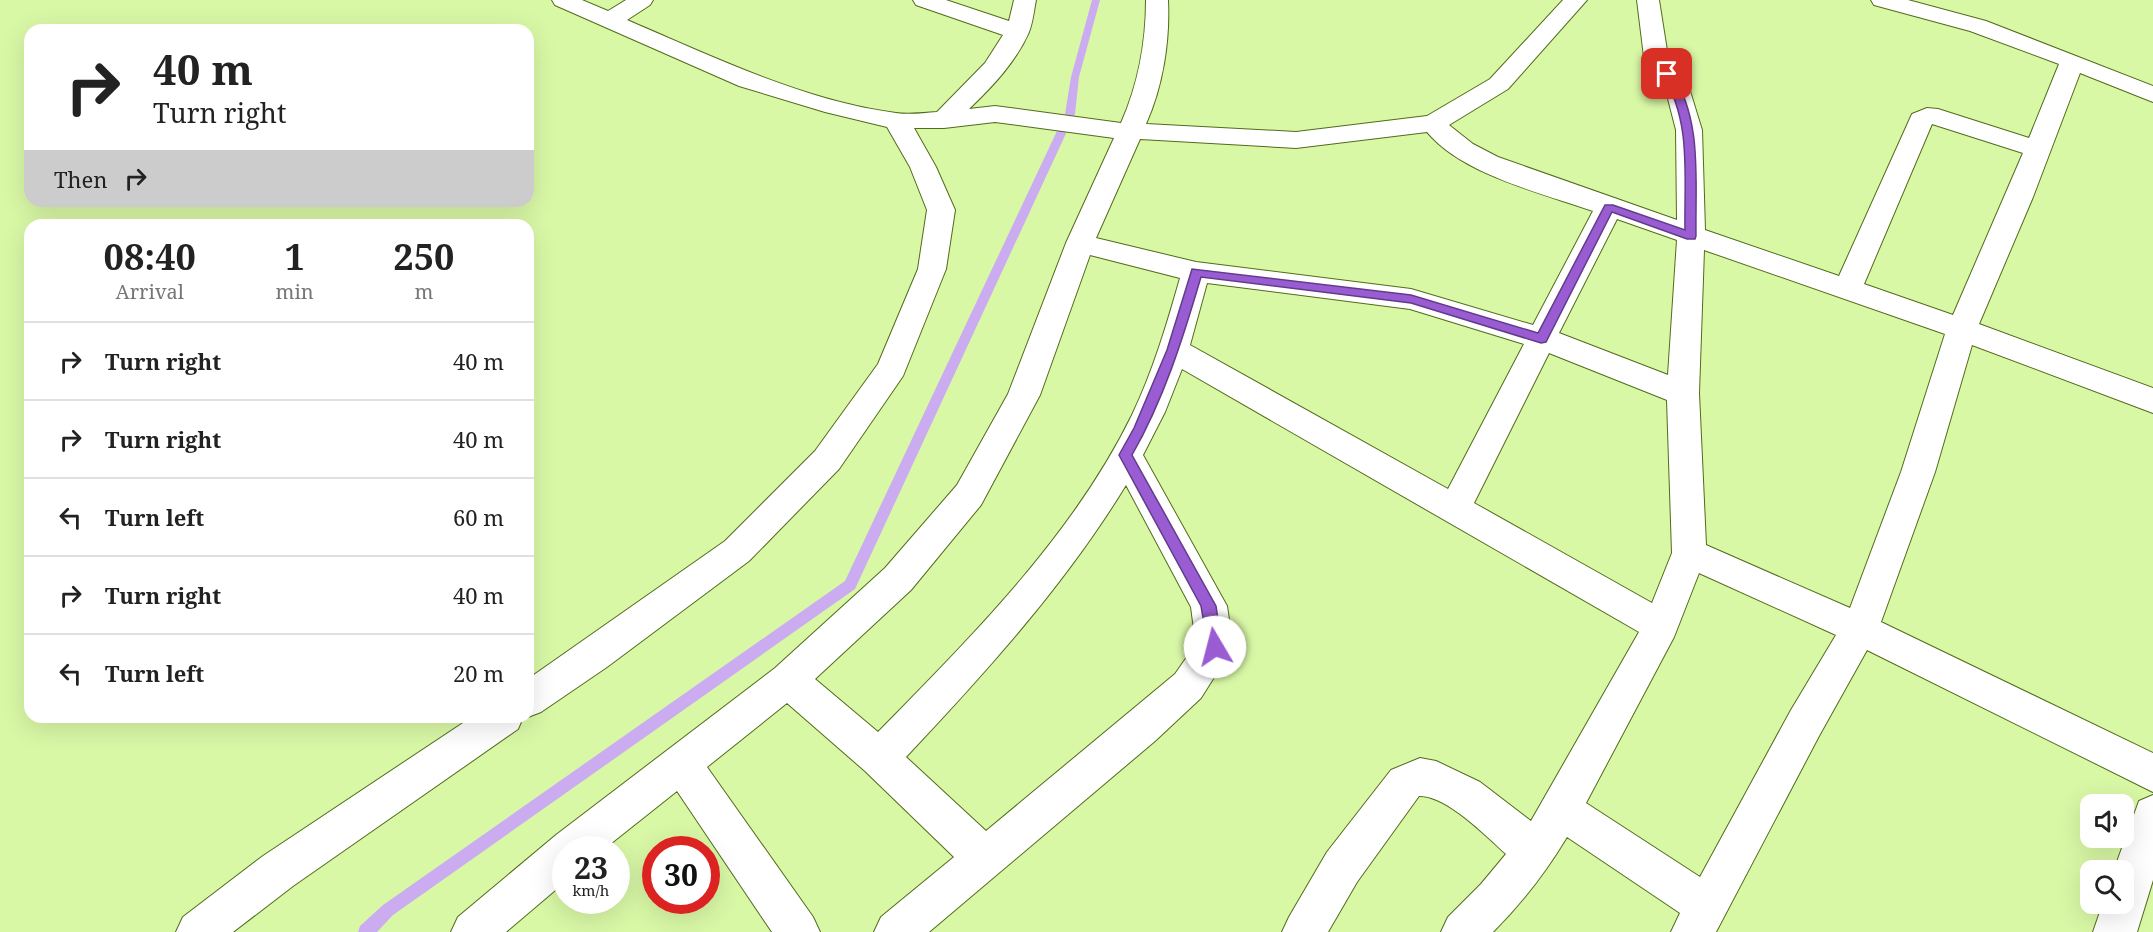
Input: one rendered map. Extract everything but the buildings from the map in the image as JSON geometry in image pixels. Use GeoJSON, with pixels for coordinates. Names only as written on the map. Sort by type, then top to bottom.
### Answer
{"type":"FeatureCollection","features":[{"type":"Feature","properties":{"kind":"street"},"geometry":{"type":"LineString","coordinates":[[563,0],[748,81],[834,107],[897,121],[944,120],[996,114],[1122,130],[1296,140],[1434,123],[1499,84],[1576,0]]}},
{"type":"Feature","properties":{"kind":"street"},"geometry":{"type":"LineString","coordinates":[[609,21],[642,0]]}},
{"type":"Feature","properties":{"kind":"street"},"geometry":{"type":"LineString","coordinates":[[924,0],[1017,32]]}},
{"type":"Feature","properties":{"kind":"street"},"geometry":{"type":"LineString","coordinates":[[944,120],[975,90],[998,61],[1017,32],[1025,0]]}},
{"type":"Feature","properties":{"kind":"street"},"geometry":{"type":"LineString","coordinates":[[588,836],[788,680],[898,579],[969,495],[1024,395],[1122,130],[1142,105],[1158,30],[1157,0]]}},
{"type":"Feature","properties":{"kind":"street"},"geometry":{"type":"LineString","coordinates":[[1463,932],[1496,899],[1535,851],[1561,810],[1601,740],[1660,626],[1689,553],[1683,393],[1691,236],[1689,130],[1678,91],[1656,57],[1648,0]]}},
{"type":"Feature","properties":{"kind":"street"},"geometry":{"type":"LineString","coordinates":[[1882,0],[1978,26],[2072,61],[2153,95]]}},
{"type":"Feature","properties":{"kind":"street"},"geometry":{"type":"LineString","coordinates":[[1561,810],[1700,919],[1805,723],[1860,629],[1918,472],[1962,330],[2072,61]]}},
{"type":"Feature","properties":{"kind":"street"},"geometry":{"type":"LineString","coordinates":[[1846,290],[1921,119],[1927,116],[1938,117],[2037,149]]}},
{"type":"Feature","properties":{"kind":"street"},"geometry":{"type":"LineString","coordinates":[[534,696],[737,551],[827,460],[892,368],[932,269],[941,210],[923,167],[897,121]]}},
{"type":"Feature","properties":{"kind":"street"},"geometry":{"type":"LineString","coordinates":[[1434,123],[1444,138],[1477,158],[1527,178],[1962,330],[2153,401]]}},
{"type":"Feature","properties":{"kind":"street"},"geometry":{"type":"LineString","coordinates":[[1454,508],[1609,207]]}},
{"type":"Feature","properties":{"kind":"street"},"geometry":{"type":"LineString","coordinates":[[1080,243],[1196,272],[1411,299],[1494,322],[1541,338],[1683,393]]}},
{"type":"Feature","properties":{"kind":"street"},"geometry":{"type":"LineString","coordinates":[[879,758],[979,655],[1048,573],[1090,516],[1141,429],[1174,350],[1196,272]]}},
{"type":"Feature","properties":{"kind":"street"},"geometry":{"type":"LineString","coordinates":[[1174,350],[1660,626]]}},
{"type":"Feature","properties":{"kind":"street"},"geometry":{"type":"LineString","coordinates":[[896,932],[1188,686],[1215,647],[1209,606],[1125,455]]}},
{"type":"Feature","properties":{"kind":"street"},"geometry":{"type":"LineString","coordinates":[[1689,553],[1860,629],[2153,773]]}},
{"type":"Feature","properties":{"kind":"street"},"geometry":{"type":"LineString","coordinates":[[788,680],[879,758],[985,858]]}},
{"type":"Feature","properties":{"kind":"street"},"geometry":{"type":"LineString","coordinates":[[198,932],[278,871],[495,723]]}},
{"type":"Feature","properties":{"kind":"street"},"geometry":{"type":"LineString","coordinates":[[681,763],[798,932]]}},
{"type":"Feature","properties":{"kind":"street"},"geometry":{"type":"LineString","coordinates":[[1304,932],[1349,858],[1405,783],[1420,776],[1439,780],[1459,790],[1535,851]]}},
{"type":"Feature","properties":{"kind":"street"},"geometry":{"type":"LineString","coordinates":[[2115,932],[2153,815]]}},
{"type":"Feature","properties":{"kind":"street"},"geometry":{"type":"LineString","coordinates":[[473,932],[552,866]]}},
{"type":"Feature","properties":{"kind":"waterway"},"geometry":{"type":"LineString","coordinates":[[366,932],[388,910],[850,585],[1070,114],[1075,77],[1096,0]]}},
{"type":"Feature","properties":{"kind":"route"},"geometry":{"type":"LineString","coordinates":[[1215,647],[1209,606],[1125,455],[1141,429],[1174,350],[1196,272],[1411,299],[1494,322],[1541,338],[1609,207],[1691,236],[1689,130],[1678,91],[1667,74]]}}]}
